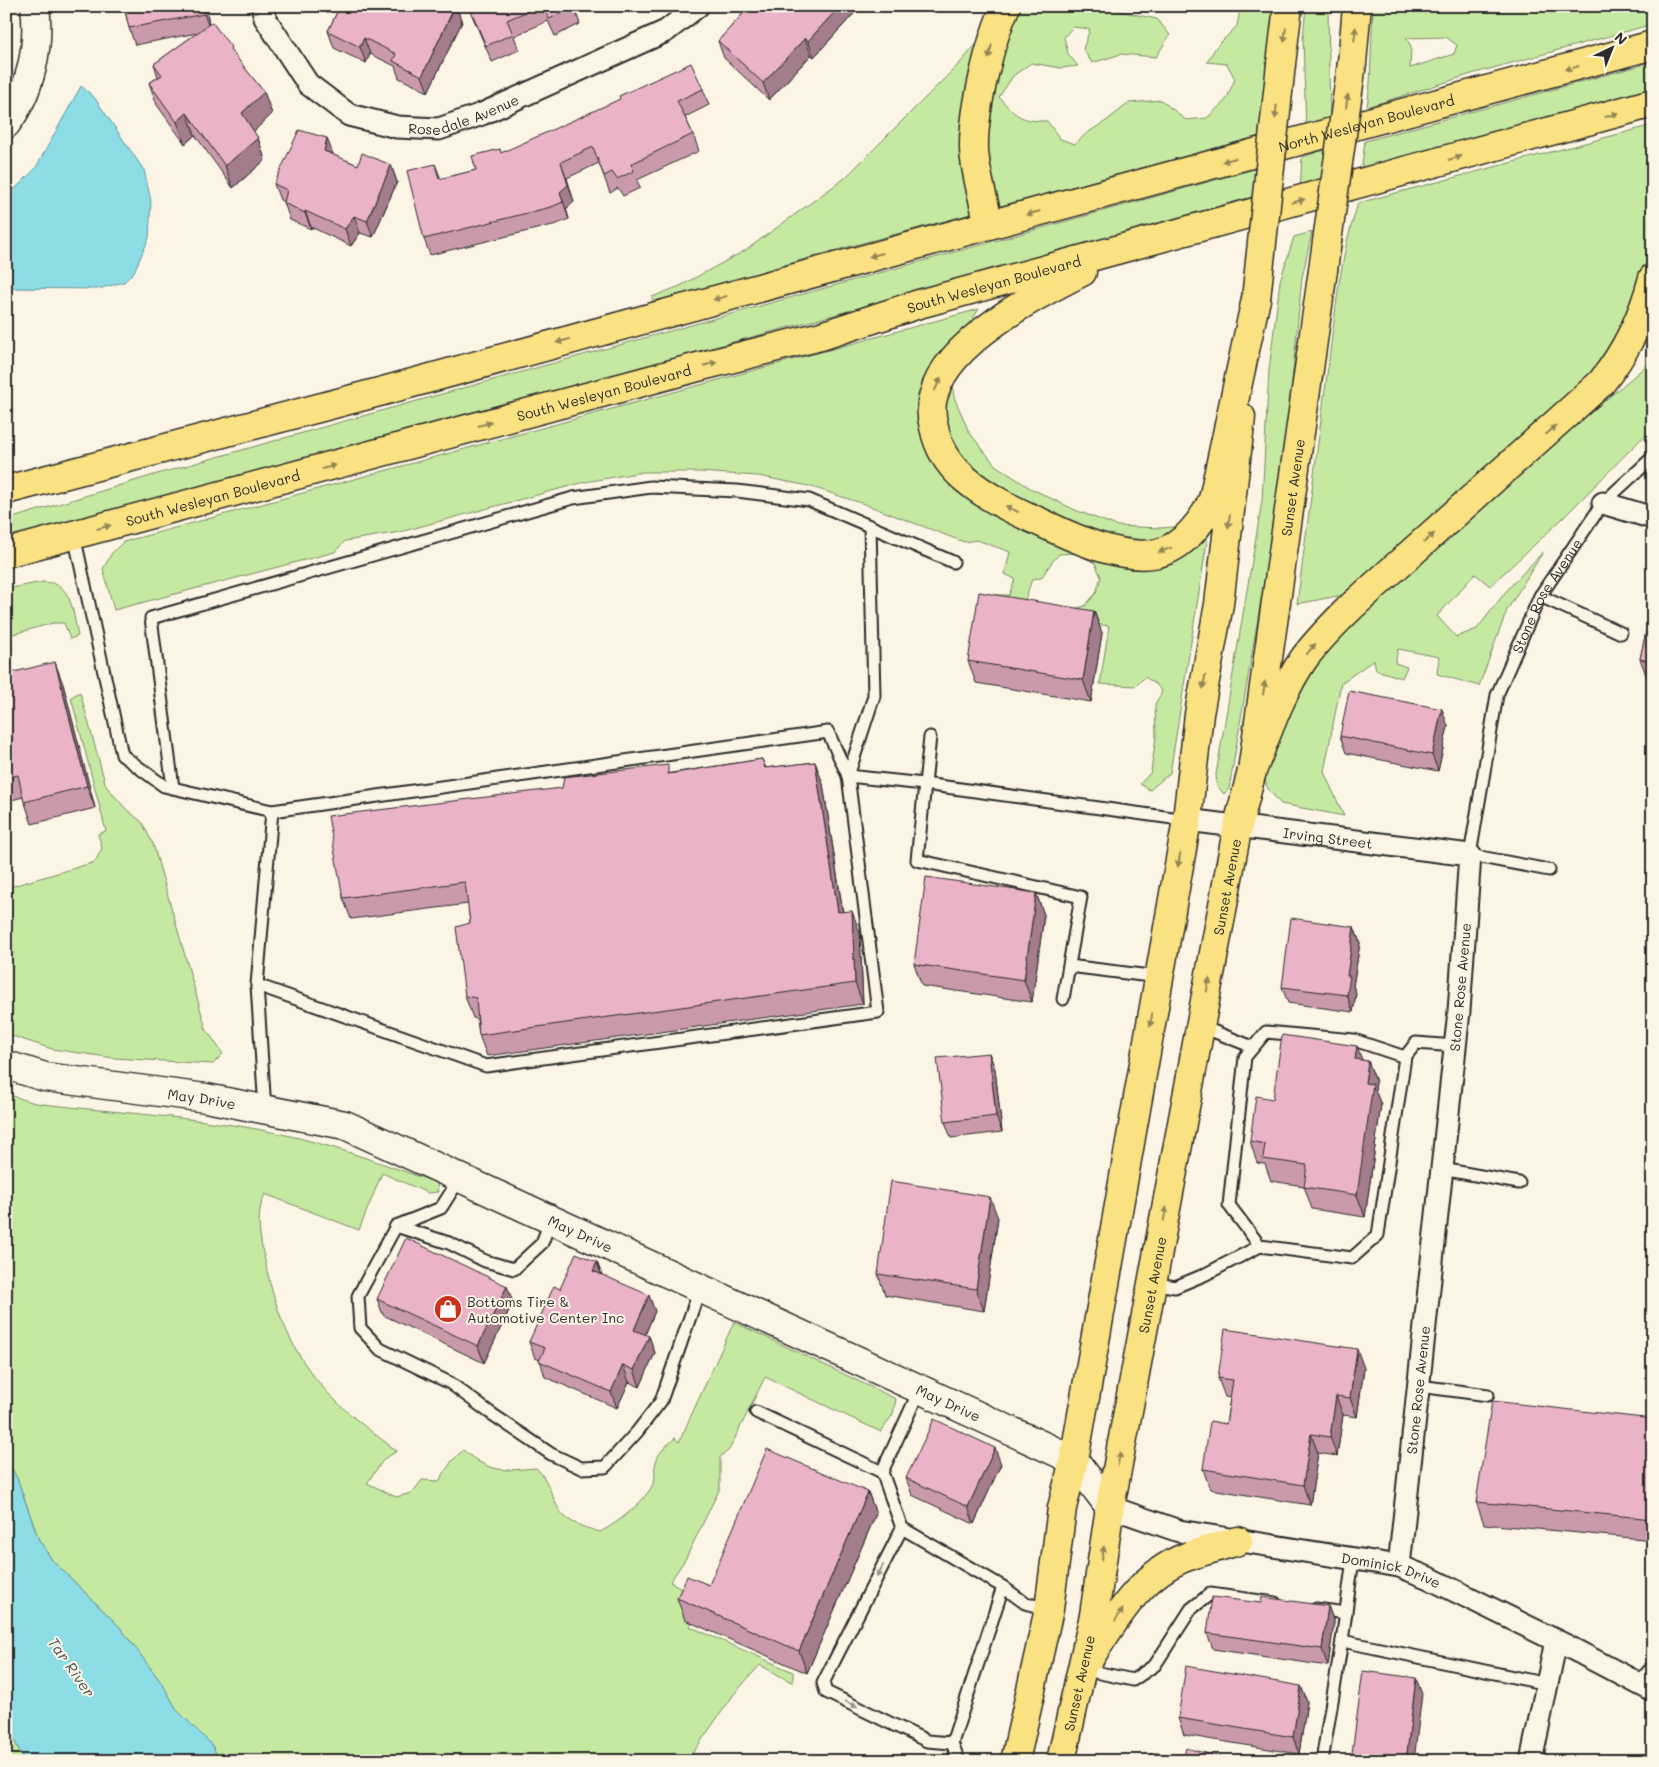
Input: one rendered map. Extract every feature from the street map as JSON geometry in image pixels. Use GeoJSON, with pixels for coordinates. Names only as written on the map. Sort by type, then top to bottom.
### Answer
{"type":"FeatureCollection","features":[{"type":"Feature","properties":{"kind":"main road"},"geometry":{"type":"LineString","coordinates":[[6,124],[12,116],[27,84],[36,48],[35,6]]}},
{"type":"Feature","properties":{"kind":"main road"},"geometry":{"type":"LineString","coordinates":[[6,490],[383,391],[989,225],[974,151],[974,130],[992,45],[1006,6]]}},
{"type":"Feature","properties":{"kind":"main road"},"geometry":{"type":"LineString","coordinates":[[1015,1761],[1049,1609],[1062,1508],[1074,1460],[1187,820],[1199,714],[1219,604],[1256,299],[1288,6]]}},
{"type":"Feature","properties":{"kind":"main road","name":"Sunset Avenue"},"geometry":{"type":"LineString","coordinates":[[1061,1761],[1094,1615],[1110,1507],[1200,1026],[1238,826],[1252,771],[1352,63],[1358,6]]}},
{"type":"Feature","properties":{"kind":"main road","name":"North Wesleyan Boulevard"},"geometry":{"type":"LineString","coordinates":[[989,225],[1653,46]]}},
{"type":"Feature","properties":{"kind":"main road"},"geometry":{"type":"LineString","coordinates":[[1256,299],[1213,499],[1206,514],[1196,526],[1171,548],[1158,553],[1143,554],[1124,552],[1075,538],[991,498],[963,478],[943,452],[936,436],[931,415],[934,394],[940,379],[965,346],[983,331],[1057,285],[1082,273],[1201,228],[1653,103]]}},
{"type":"Feature","properties":{"kind":"main road","name":"South Wesleyan Boulevard"},"geometry":{"type":"LineString","coordinates":[[6,553],[698,367],[822,336],[919,304],[1201,228]]}},
{"type":"Feature","properties":{"kind":"main road"},"geometry":{"type":"LineString","coordinates":[[1252,771],[1275,713],[1290,682],[1303,660],[1322,636],[1352,606],[1602,383],[1617,363],[1633,332],[1653,278]]}},
{"type":"Feature","properties":{"kind":"main road","name":"May Drive"},"geometry":{"type":"LineString","coordinates":[[6,1065],[45,1077],[206,1098],[345,1125],[1074,1460],[1110,1507]]}},
{"type":"Feature","properties":{"kind":"main road"},"geometry":{"type":"LineString","coordinates":[[1081,1670],[1124,1607],[1136,1592],[1158,1572],[1185,1557],[1238,1541]]}},
{"type":"Feature","properties":{"kind":"street","name":"Rosedale Avenue"},"geometry":{"type":"LineString","coordinates":[[262,6],[265,18],[308,84],[349,115],[397,127],[439,128],[482,114],[666,31],[698,6]]}},
{"type":"Feature","properties":{"kind":"street"},"geometry":{"type":"LineString","coordinates":[[1603,503],[1653,518]]}},
{"type":"Feature","properties":{"kind":"street","name":"Irving Street"},"geometry":{"type":"LineString","coordinates":[[1187,820],[1470,855]]}},
{"type":"Feature","properties":{"kind":"street","name":"Stone Rose Avenue"},"geometry":{"type":"LineString","coordinates":[[1399,1566],[1455,1046],[1470,855]]}},
{"type":"Feature","properties":{"kind":"street","name":"Dominick Drive"},"geometry":{"type":"LineString","coordinates":[[1110,1507],[1179,1531],[1399,1566],[1429,1578],[1645,1687]]}},
{"type":"Feature","properties":{"kind":"street"},"geometry":{"type":"LineString","coordinates":[[1530,1761],[1556,1641]]}},
{"type":"Feature","properties":{"kind":"lane","name":"Stone Rose Avenue"},"geometry":{"type":"LineString","coordinates":[[1470,855],[1497,695],[1540,596],[1603,503],[1653,456]]}},
{"type":"Feature","properties":{"kind":"lane"},"geometry":{"type":"LineString","coordinates":[[173,788],[151,618],[573,498],[651,487],[737,491],[809,500],[953,562]]}},
{"type":"Feature","properties":{"kind":"lane"},"geometry":{"type":"LineString","coordinates":[[848,776],[874,696],[870,526]]}},
{"type":"Feature","properties":{"kind":"lane"},"geometry":{"type":"LineString","coordinates":[[74,535],[122,754],[164,786],[272,811],[828,732],[848,776],[878,1012],[486,1066],[257,985]]}},
{"type":"Feature","properties":{"kind":"lane"},"geometry":{"type":"LineString","coordinates":[[1540,596],[1621,633]]}},
{"type":"Feature","properties":{"kind":"lane"},"geometry":{"type":"LineString","coordinates":[[930,737],[917,860],[1080,897],[1063,998]]}},
{"type":"Feature","properties":{"kind":"lane"},"geometry":{"type":"LineString","coordinates":[[848,776],[924,784],[1187,820]]}},
{"type":"Feature","properties":{"kind":"lane"},"geometry":{"type":"LineString","coordinates":[[264,1110],[257,985],[272,811]]}},
{"type":"Feature","properties":{"kind":"lane"},"geometry":{"type":"LineString","coordinates":[[1470,855],[1549,870]]}},
{"type":"Feature","properties":{"kind":"lane"},"geometry":{"type":"LineString","coordinates":[[1069,966],[1158,977]]}},
{"type":"Feature","properties":{"kind":"lane"},"geometry":{"type":"LineString","coordinates":[[1200,1026],[1253,1047]]}},
{"type":"Feature","properties":{"kind":"lane"},"geometry":{"type":"LineString","coordinates":[[1260,1246],[1229,1205],[1245,1057],[1266,1032],[1354,1040],[1406,1057]]}},
{"type":"Feature","properties":{"kind":"lane"},"geometry":{"type":"LineString","coordinates":[[1152,1283],[1175,1287],[1204,1275],[1260,1246],[1352,1258],[1378,1235],[1406,1057],[1416,1043],[1455,1046]]}},
{"type":"Feature","properties":{"kind":"lane"},"geometry":{"type":"LineString","coordinates":[[1442,1169],[1519,1183]]}},
{"type":"Feature","properties":{"kind":"lane"},"geometry":{"type":"LineString","coordinates":[[460,1178],[440,1208],[396,1226],[358,1296],[360,1328],[380,1349],[450,1383],[489,1412],[552,1454],[582,1468],[605,1467],[637,1432],[661,1401],[700,1288]]}},
{"type":"Feature","properties":{"kind":"lane"},"geometry":{"type":"LineString","coordinates":[[396,1226],[449,1243],[485,1261],[514,1269],[542,1243],[551,1220]]}},
{"type":"Feature","properties":{"kind":"lane"},"geometry":{"type":"LineString","coordinates":[[1418,1386],[1488,1395]]}},
{"type":"Feature","properties":{"kind":"lane"},"geometry":{"type":"LineString","coordinates":[[920,1389],[882,1472],[902,1528],[1003,1587],[1025,1603],[1049,1609]]}},
{"type":"Feature","properties":{"kind":"lane"},"geometry":{"type":"LineString","coordinates":[[756,1412],[882,1472]]}},
{"type":"Feature","properties":{"kind":"lane"},"geometry":{"type":"LineString","coordinates":[[902,1528],[823,1683],[826,1692],[888,1723],[927,1741],[952,1743]]}},
{"type":"Feature","properties":{"kind":"lane"},"geometry":{"type":"LineString","coordinates":[[1322,1761],[1342,1641],[1353,1559]]}},
{"type":"Feature","properties":{"kind":"lane"},"geometry":{"type":"LineString","coordinates":[[959,1761],[952,1743],[1003,1587]]}},
{"type":"Feature","properties":{"kind":"lane"},"geometry":{"type":"LineString","coordinates":[[1081,1670],[1133,1680],[1155,1665],[1190,1609],[1210,1594],[1282,1604]]}},
{"type":"Feature","properties":{"kind":"lane"},"geometry":{"type":"LineString","coordinates":[[1300,1606],[1346,1613]]}},
{"type":"Feature","properties":{"kind":"lane"},"geometry":{"type":"LineString","coordinates":[[1342,1641],[1547,1684]]}},
{"type":"Feature","properties":{"kind":"lane"},"geometry":{"type":"LineString","coordinates":[[1645,1687],[1653,1666]]}},
{"type":"Feature","properties":{"kind":"green space"},"geometry":{"type":"Polygon","coordinates":[[[1009,6],[1118,6],[1119,11],[1157,19],[1170,35],[1156,57],[1121,54],[1092,63],[1083,49],[1090,29],[1073,27],[1064,37],[1068,54],[1078,66],[1061,68],[1031,63],[1013,76],[999,97],[1019,116],[1030,120],[1047,121],[1060,139],[1075,144],[1087,133],[1129,103],[1161,100],[1186,120],[1207,118],[1226,100],[1235,79],[1227,64],[1207,62],[1216,47],[1237,26],[1240,9],[1236,6],[1274,6],[1265,135],[829,252],[653,304],[652,297],[680,286],[746,250],[845,178],[961,62],[1009,6]]]}},
{"type":"Feature","properties":{"kind":"green space"},"geometry":{"type":"Polygon","coordinates":[[[1306,6],[1328,6],[1330,122],[1306,128],[1303,39],[1306,6]]]}},
{"type":"Feature","properties":{"kind":"green space"},"geometry":{"type":"Polygon","coordinates":[[[1373,6],[1653,6],[1653,24],[1475,73],[1367,107],[1370,83],[1373,6]],[[1446,37],[1406,38],[1411,46],[1410,68],[1454,54],[1457,45],[1446,37]]]}},
{"type":"Feature","properties":{"kind":"green space"},"geometry":{"type":"Polygon","coordinates":[[[1653,62],[1653,93],[1361,172],[1365,141],[1653,62]]]}},
{"type":"Feature","properties":{"kind":"green space"},"geometry":{"type":"Polygon","coordinates":[[[1653,125],[1653,336],[1353,593],[1297,604],[1339,283],[1347,241],[1358,203],[1653,125]]]}},
{"type":"Feature","properties":{"kind":"green space"},"geometry":{"type":"Polygon","coordinates":[[[1325,150],[1322,183],[1300,190],[1302,157],[1325,150]]]}},
{"type":"Feature","properties":{"kind":"green space"},"geometry":{"type":"Polygon","coordinates":[[[1262,167],[1260,200],[6,540],[6,520],[157,474],[1262,167]]]}},
{"type":"Feature","properties":{"kind":"green space"},"geometry":{"type":"Polygon","coordinates":[[[1312,232],[1302,278],[1291,392],[1276,511],[1229,789],[1224,794],[1217,786],[1216,775],[1262,501],[1269,370],[1280,281],[1294,237],[1312,232]]]}},
{"type":"Feature","properties":{"kind":"green space"},"geometry":{"type":"Polygon","coordinates":[[[979,309],[970,323],[952,362],[954,397],[969,432],[995,465],[1030,488],[1075,510],[1117,526],[1160,528],[1186,526],[1211,517],[1170,773],[1150,790],[1140,784],[1151,772],[1156,737],[1155,704],[1162,692],[1157,685],[1145,677],[1136,686],[1100,684],[1109,626],[1066,620],[1069,610],[1085,606],[1096,593],[1101,577],[1095,563],[1075,553],[1059,554],[1041,578],[1032,579],[1021,612],[991,595],[1009,595],[1015,579],[1005,574],[1010,552],[977,540],[964,542],[864,504],[809,486],[758,476],[699,472],[643,472],[585,482],[400,532],[345,541],[335,552],[114,610],[103,569],[112,553],[123,542],[979,309]]]}},
{"type":"Feature","properties":{"kind":"green space"},"geometry":{"type":"Polygon","coordinates":[[[1653,360],[1653,431],[1640,440],[1561,520],[1490,586],[1475,574],[1437,616],[1456,637],[1477,629],[1507,590],[1543,552],[1507,610],[1479,686],[1437,674],[1439,657],[1398,649],[1395,663],[1407,667],[1402,678],[1376,670],[1374,660],[1341,683],[1324,772],[1344,816],[1281,804],[1268,789],[1263,774],[1276,731],[1306,677],[1351,623],[1435,545],[1653,360]]]}},
{"type":"Feature","properties":{"kind":"green space"},"geometry":{"type":"Polygon","coordinates":[[[43,582],[54,583],[66,592],[72,606],[78,636],[70,639],[64,623],[53,623],[6,636],[6,589],[43,582]]]}},
{"type":"Feature","properties":{"kind":"green space"},"geometry":{"type":"Polygon","coordinates":[[[80,692],[106,786],[126,809],[142,822],[153,844],[206,1029],[223,1054],[213,1064],[114,1058],[52,1049],[6,1034],[6,888],[95,862],[102,848],[98,834],[106,831],[71,697],[80,692]]]}},
{"type":"Feature","properties":{"kind":"green space"},"geometry":{"type":"Polygon","coordinates":[[[6,1094],[35,1103],[201,1121],[267,1131],[334,1148],[437,1183],[438,1192],[428,1193],[382,1173],[359,1230],[265,1194],[260,1210],[260,1236],[263,1253],[275,1301],[290,1338],[310,1371],[337,1402],[397,1451],[384,1459],[367,1483],[396,1497],[412,1493],[422,1480],[439,1481],[452,1461],[463,1450],[472,1458],[497,1469],[536,1468],[545,1479],[564,1516],[576,1524],[600,1532],[631,1511],[645,1497],[655,1480],[655,1466],[658,1457],[662,1450],[675,1438],[679,1442],[734,1322],[896,1399],[893,1414],[881,1432],[765,1377],[729,1450],[720,1457],[720,1488],[686,1558],[670,1582],[680,1587],[682,1602],[691,1627],[793,1672],[793,1683],[760,1665],[735,1693],[687,1761],[219,1761],[212,1745],[177,1710],[163,1685],[119,1626],[52,1560],[39,1540],[17,1478],[6,1459],[6,1094]]]}},
{"type":"Feature","properties":{"kind":"green space"},"geometry":{"type":"Polygon","coordinates":[[[6,1721],[22,1757],[25,1761],[6,1761],[6,1721]]]}},
{"type":"Feature","properties":{"kind":"water"},"geometry":{"type":"Polygon","coordinates":[[[81,86],[94,97],[144,170],[151,201],[149,238],[134,272],[124,282],[98,289],[6,288],[6,198],[35,169],[81,86]]]}},
{"type":"Feature","properties":{"kind":"water","name":"Tar River"},"geometry":{"type":"Polygon","coordinates":[[[6,1459],[17,1478],[39,1540],[52,1560],[119,1626],[163,1685],[177,1710],[212,1745],[219,1761],[25,1761],[22,1757],[6,1721],[6,1459]]]}},
{"type":"Feature","properties":{"kind":"building"},"geometry":{"type":"Polygon","coordinates":[[[124,6],[203,6],[204,14],[129,28],[124,6]]]}},
{"type":"Feature","properties":{"kind":"building"},"geometry":{"type":"Polygon","coordinates":[[[340,6],[455,6],[422,76],[393,61],[396,54],[364,38],[360,47],[328,31],[340,6]]]}},
{"type":"Feature","properties":{"kind":"building"},"geometry":{"type":"Polygon","coordinates":[[[469,6],[539,6],[507,20],[513,34],[486,46],[469,6]]]}},
{"type":"Feature","properties":{"kind":"building"},"geometry":{"type":"Polygon","coordinates":[[[543,6],[574,6],[574,8],[549,19],[543,6]]]}},
{"type":"Feature","properties":{"kind":"building"},"geometry":{"type":"Polygon","coordinates":[[[750,6],[840,6],[808,41],[805,38],[763,83],[718,41],[750,6]]]}},
{"type":"Feature","properties":{"kind":"building"},"geometry":{"type":"Polygon","coordinates":[[[212,22],[231,47],[230,49],[264,92],[242,113],[258,138],[225,166],[187,113],[177,122],[149,83],[162,75],[154,64],[212,22]]]}},
{"type":"Feature","properties":{"kind":"building"},"geometry":{"type":"Polygon","coordinates":[[[691,63],[703,89],[677,101],[693,134],[631,164],[634,171],[617,179],[612,172],[604,176],[593,147],[561,162],[568,185],[560,192],[563,202],[551,207],[424,239],[407,171],[435,164],[439,179],[476,170],[472,156],[500,149],[501,153],[620,99],[619,96],[691,63]]]}},
{"type":"Feature","properties":{"kind":"building"},"geometry":{"type":"Polygon","coordinates":[[[299,130],[327,138],[324,151],[358,165],[362,153],[391,165],[367,221],[354,216],[345,229],[284,203],[287,190],[274,184],[299,130]]]}},
{"type":"Feature","properties":{"kind":"building"},"geometry":{"type":"Polygon","coordinates":[[[979,592],[1094,611],[1083,680],[968,661],[979,592]]]}},
{"type":"Feature","properties":{"kind":"building"},"geometry":{"type":"Polygon","coordinates":[[[1653,600],[1653,662],[1640,659],[1653,600]]]}},
{"type":"Feature","properties":{"kind":"building"},"geometry":{"type":"Polygon","coordinates":[[[55,662],[87,786],[24,802],[18,775],[6,778],[6,674],[55,662]]]}},
{"type":"Feature","properties":{"kind":"building"},"geometry":{"type":"Polygon","coordinates":[[[1349,691],[1442,709],[1432,755],[1340,736],[1349,691]]]}},
{"type":"Feature","properties":{"kind":"building"},"geometry":{"type":"Polygon","coordinates":[[[762,759],[765,768],[815,762],[838,912],[852,911],[855,983],[479,1035],[476,998],[465,996],[456,927],[470,923],[465,882],[343,898],[328,816],[562,788],[564,777],[668,765],[668,774],[762,759]]]}},
{"type":"Feature","properties":{"kind":"building"},"geometry":{"type":"Polygon","coordinates":[[[926,877],[1036,893],[1024,980],[914,964],[926,877]]]}},
{"type":"Feature","properties":{"kind":"building"},"geometry":{"type":"Polygon","coordinates":[[[1291,918],[1354,927],[1347,976],[1350,976],[1347,995],[1282,987],[1291,918]]]}},
{"type":"Feature","properties":{"kind":"building"},"geometry":{"type":"Polygon","coordinates":[[[1282,1035],[1357,1046],[1355,1059],[1368,1061],[1365,1083],[1373,1084],[1357,1195],[1304,1187],[1307,1165],[1263,1159],[1265,1144],[1250,1141],[1256,1096],[1273,1099],[1282,1035]]]}},
{"type":"Feature","properties":{"kind":"building"},"geometry":{"type":"Polygon","coordinates":[[[989,1053],[996,1116],[945,1122],[937,1058],[989,1053]]]}},
{"type":"Feature","properties":{"kind":"building"},"geometry":{"type":"Polygon","coordinates":[[[891,1181],[990,1197],[976,1289],[878,1274],[891,1181]]]}},
{"type":"Feature","properties":{"kind":"building","name":"Bottoms Tire & Automotive Center Inc"},"geometry":{"type":"Polygon","coordinates":[[[406,1238],[507,1286],[478,1346],[377,1299],[406,1238]]]}},
{"type":"Feature","properties":{"kind":"building"},"geometry":{"type":"Polygon","coordinates":[[[576,1253],[597,1262],[593,1271],[649,1295],[634,1330],[649,1336],[634,1370],[623,1365],[611,1392],[539,1361],[545,1348],[529,1342],[554,1286],[560,1289],[576,1253]]]}},
{"type":"Feature","properties":{"kind":"building"},"geometry":{"type":"Polygon","coordinates":[[[1225,1329],[1357,1349],[1350,1398],[1336,1396],[1330,1437],[1311,1434],[1303,1485],[1203,1469],[1210,1421],[1226,1424],[1233,1380],[1218,1378],[1225,1329]]]}},
{"type":"Feature","properties":{"kind":"building"},"geometry":{"type":"Polygon","coordinates":[[[1492,1401],[1653,1419],[1653,1519],[1476,1502],[1492,1401]]]}},
{"type":"Feature","properties":{"kind":"building"},"geometry":{"type":"Polygon","coordinates":[[[934,1419],[995,1448],[968,1507],[906,1478],[934,1419]]]}},
{"type":"Feature","properties":{"kind":"building"},"geometry":{"type":"Polygon","coordinates":[[[767,1449],[868,1492],[799,1651],[677,1598],[687,1576],[709,1585],[767,1449]]]}},
{"type":"Feature","properties":{"kind":"building"},"geometry":{"type":"Polygon","coordinates":[[[1212,1597],[1261,1603],[1262,1597],[1328,1606],[1322,1649],[1207,1633],[1212,1597]]]}},
{"type":"Feature","properties":{"kind":"building"},"geometry":{"type":"Polygon","coordinates":[[[1186,1666],[1301,1686],[1293,1737],[1178,1718],[1186,1666]]]}},
{"type":"Feature","properties":{"kind":"building"},"geometry":{"type":"Polygon","coordinates":[[[1363,1671],[1416,1678],[1406,1761],[1351,1761],[1363,1671]]]}},
{"type":"Feature","properties":{"kind":"building"},"geometry":{"type":"Polygon","coordinates":[[[1186,1748],[1237,1761],[1183,1761],[1186,1748]]]}},
{"type":"Feature","properties":{"kind":"place","name":"Bottoms Tire & Automotive Center Inc"},"geometry":{"type":"Point","coordinates":[448,1309]}}]}
